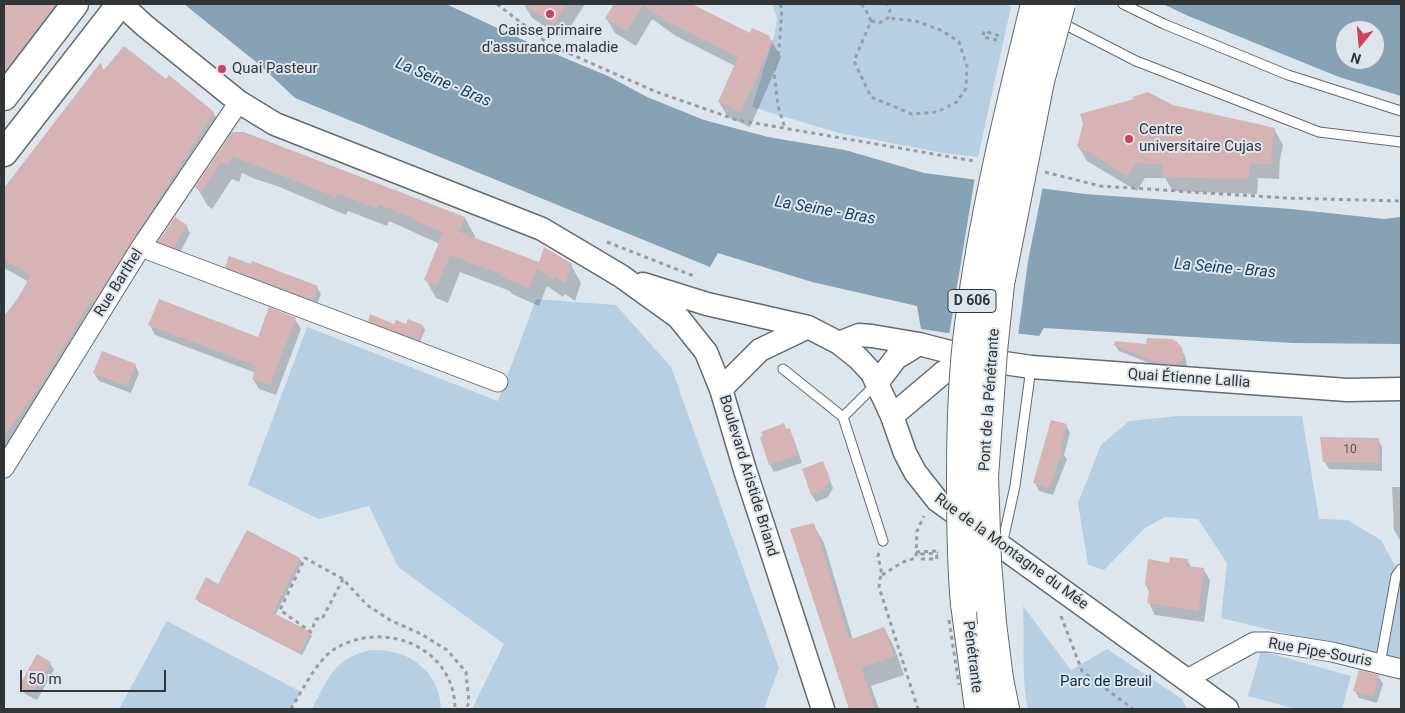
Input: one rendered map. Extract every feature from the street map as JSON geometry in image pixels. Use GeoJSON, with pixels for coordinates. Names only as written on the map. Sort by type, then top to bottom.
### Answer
{"type":"FeatureCollection","features":[{"type":"Feature","properties":{"kind":"main road"},"geometry":{"type":"LineString","coordinates":[[4,97],[75,4]]}},
{"type":"Feature","properties":{"kind":"main road"},"geometry":{"type":"LineString","coordinates":[[4,153],[120,4]]}},
{"type":"Feature","properties":{"kind":"main road","name":"Pont de la Pénétrante"},"geometry":{"type":"LineString","coordinates":[[965,604],[961,560],[961,427],[968,328],[977,265],[998,153],[1046,9]]}},
{"type":"Feature","properties":{"kind":"main road","name":"Pont de la Pénétrante"},"geometry":{"type":"LineString","coordinates":[[992,622],[987,562],[984,477],[993,350],[1000,284],[1040,81],[1046,9]]}},
{"type":"Feature","properties":{"kind":"main road","name":"Pénétrante"},"geometry":{"type":"LineString","coordinates":[[965,604],[979,709]]}},
{"type":"Feature","properties":{"kind":"main road","name":"Pénétrante"},"geometry":{"type":"LineString","coordinates":[[992,622],[1005,709]]}},
{"type":"Feature","properties":{"kind":"street"},"geometry":{"type":"LineString","coordinates":[[120,4],[239,102],[275,124],[542,229],[621,276]]}},
{"type":"Feature","properties":{"kind":"street","name":"Rue Barthel"},"geometry":{"type":"LineString","coordinates":[[4,468],[141,247],[225,120],[239,102]]}},
{"type":"Feature","properties":{"kind":"street"},"geometry":{"type":"LineString","coordinates":[[141,247],[498,382]]}},
{"type":"Feature","properties":{"kind":"street","name":"Rue de la Montagne du Mée"},"geometry":{"type":"LineString","coordinates":[[621,276],[707,304],[808,327],[839,343],[858,358],[872,373],[892,416],[905,453],[915,472],[937,500],[1227,709]]}},
{"type":"Feature","properties":{"kind":"street","name":"Boulevard Aristide Briand"},"geometry":{"type":"LineString","coordinates":[[621,276],[678,317],[706,352],[721,389],[745,470],[823,709]]}},
{"type":"Feature","properties":{"kind":"street"},"geometry":{"type":"LineString","coordinates":[[721,389],[760,350],[808,327]]}},
{"type":"Feature","properties":{"kind":"street","name":"Quai Étienne Lallia"},"geometry":{"type":"LineString","coordinates":[[839,343],[859,335],[872,336],[919,344],[978,359],[1031,367],[1338,389],[1401,389]]}},
{"type":"Feature","properties":{"kind":"street"},"geometry":{"type":"LineString","coordinates":[[877,383],[896,358],[919,344]]}},
{"type":"Feature","properties":{"kind":"street"},"geometry":{"type":"LineString","coordinates":[[892,416],[944,372],[978,359]]}},
{"type":"Feature","properties":{"kind":"street","name":"Rue Pipe-Souris"},"geometry":{"type":"LineString","coordinates":[[1187,679],[1254,642],[1269,642],[1332,652],[1401,669]]}},
{"type":"Feature","properties":{"kind":"lane"},"geometry":{"type":"LineString","coordinates":[[1024,4],[1046,9],[1136,61],[1319,132],[1401,142]]}},
{"type":"Feature","properties":{"kind":"lane"},"geometry":{"type":"LineString","coordinates":[[1123,4],[1164,24],[1288,75],[1401,112]]}},
{"type":"Feature","properties":{"kind":"lane"},"geometry":{"type":"LineString","coordinates":[[1002,548],[1015,486],[1031,367]]}},
{"type":"Feature","properties":{"kind":"lane"},"geometry":{"type":"LineString","coordinates":[[783,369],[843,417],[883,541]]}},
{"type":"Feature","properties":{"kind":"lane"},"geometry":{"type":"LineString","coordinates":[[843,417],[877,383]]}},
{"type":"Feature","properties":{"kind":"lane"},"geometry":{"type":"LineString","coordinates":[[1380,664],[1396,576],[1401,569]]}},
{"type":"Feature","properties":{"kind":"path"},"geometry":{"type":"LineString","coordinates":[[497,4],[550,44],[654,91],[737,120],[977,162]]}},
{"type":"Feature","properties":{"kind":"path"},"geometry":{"type":"LineString","coordinates":[[780,4],[782,8],[779,50],[774,72],[778,106],[785,128]]}},
{"type":"Feature","properties":{"kind":"path"},"geometry":{"type":"LineString","coordinates":[[861,4],[871,21],[854,61],[871,97],[912,114],[937,112],[957,102],[966,88],[967,66],[959,42],[943,31],[916,21],[888,18],[879,23],[871,21]]}},
{"type":"Feature","properties":{"kind":"path"},"geometry":{"type":"LineString","coordinates":[[865,8],[869,4]]}},
{"type":"Feature","properties":{"kind":"path"},"geometry":{"type":"LineString","coordinates":[[887,4],[890,10],[888,18]]}},
{"type":"Feature","properties":{"kind":"path"},"geometry":{"type":"LineString","coordinates":[[997,40],[984,37],[984,31],[1008,38]]}},
{"type":"Feature","properties":{"kind":"path"},"geometry":{"type":"LineString","coordinates":[[1043,171],[1100,186],[1284,198],[1401,201]]}},
{"type":"Feature","properties":{"kind":"path"},"geometry":{"type":"LineString","coordinates":[[604,240],[700,278]]}},
{"type":"Feature","properties":{"kind":"path"},"geometry":{"type":"LineString","coordinates":[[882,575],[903,562],[916,558],[918,531],[925,514]]}},
{"type":"Feature","properties":{"kind":"path"},"geometry":{"type":"LineString","coordinates":[[883,541],[878,556],[882,575],[879,587],[918,709]]}},
{"type":"Feature","properties":{"kind":"path"},"geometry":{"type":"LineString","coordinates":[[916,552],[936,551],[937,558],[922,559],[921,554],[929,554],[936,553],[944,553]]}},
{"type":"Feature","properties":{"kind":"path"},"geometry":{"type":"LineString","coordinates":[[344,579],[322,619],[316,619],[311,632],[280,610],[305,558],[344,579],[367,605],[390,620],[421,634],[447,650],[466,672],[470,702],[466,709]]}},
{"type":"Feature","properties":{"kind":"path"},"geometry":{"type":"LineString","coordinates":[[1061,616],[1082,671],[1133,709]]}},
{"type":"Feature","properties":{"kind":"path"},"geometry":{"type":"LineString","coordinates":[[292,709],[309,679],[332,650],[351,642],[374,636],[396,638],[427,651],[442,669],[455,695],[455,709]]}},
{"type":"Feature","properties":{"kind":"green space"},"geometry":{"type":"Polygon","coordinates":[[[772,4],[1006,4],[1011,7],[978,157],[943,153],[839,133],[752,107],[775,32],[777,18],[772,4]]]}},
{"type":"Feature","properties":{"kind":"green space"},"geometry":{"type":"Polygon","coordinates":[[[536,299],[616,305],[671,367],[779,668],[764,709],[472,709],[504,644],[398,567],[369,506],[319,519],[248,485],[307,327],[498,401],[536,299]]]}},
{"type":"Feature","properties":{"kind":"green space"},"geometry":{"type":"Polygon","coordinates":[[[1178,416],[1302,416],[1319,519],[1347,520],[1381,540],[1401,576],[1401,661],[1221,618],[1227,563],[1198,519],[1165,517],[1145,528],[1104,570],[1088,565],[1078,503],[1101,445],[1129,421],[1178,416]]]}},
{"type":"Feature","properties":{"kind":"green space","name":"Parc de Breuil"},"geometry":{"type":"Polygon","coordinates":[[[1023,606],[1071,670],[1107,649],[1182,699],[1187,709],[1028,709],[1024,671],[1023,606]]]}},
{"type":"Feature","properties":{"kind":"green space"},"geometry":{"type":"Polygon","coordinates":[[[167,621],[301,692],[291,709],[119,709],[167,621]]]}},
{"type":"Feature","properties":{"kind":"green space"},"geometry":{"type":"Polygon","coordinates":[[[371,650],[385,650],[397,653],[420,664],[435,683],[441,709],[312,709],[328,679],[340,664],[348,658],[371,650]]]}},
{"type":"Feature","properties":{"kind":"green space"},"geometry":{"type":"Polygon","coordinates":[[[1261,651],[1351,676],[1342,709],[1296,709],[1248,696],[1261,651]]]}},
{"type":"Feature","properties":{"kind":"water","name":"La Seine - Bras"},"geometry":{"type":"Polygon","coordinates":[[[184,4],[446,4],[536,46],[608,76],[647,97],[704,120],[768,137],[845,150],[924,173],[1085,194],[1291,209],[1384,219],[1401,217],[1401,344],[1292,343],[1044,328],[1039,336],[1006,332],[982,338],[921,329],[917,306],[812,282],[718,253],[710,267],[295,98],[261,66],[184,4]]]}},
{"type":"Feature","properties":{"kind":"water"},"geometry":{"type":"Polygon","coordinates":[[[1163,4],[1401,4],[1401,96],[1339,77],[1163,4]]]}},
{"type":"Feature","properties":{"kind":"pier"},"geometry":{"type":"Polygon","coordinates":[[[975,177],[1043,186],[1028,261],[1018,336],[1007,335],[982,340],[949,335],[975,177]]]}},
{"type":"Feature","properties":{"kind":"building"},"geometry":{"type":"Polygon","coordinates":[[[4,4],[56,4],[4,73],[4,4]]]}},
{"type":"Feature","properties":{"kind":"building","name":"Caisse primaire d'assurance maladie"},"geometry":{"type":"Polygon","coordinates":[[[523,4],[567,4],[554,24],[523,4]]]}},
{"type":"Feature","properties":{"kind":"building"},"geometry":{"type":"Polygon","coordinates":[[[614,4],[692,4],[750,33],[752,28],[770,36],[768,38],[773,41],[741,112],[718,102],[738,57],[667,21],[643,5],[627,31],[605,18],[614,4]]]}},
{"type":"Feature","properties":{"kind":"building"},"geometry":{"type":"Polygon","coordinates":[[[124,46],[166,79],[169,75],[214,112],[93,303],[90,302],[42,383],[4,437],[4,316],[18,298],[31,275],[4,260],[4,188],[101,62],[103,71],[124,46]]]}},
{"type":"Feature","properties":{"kind":"building"},"geometry":{"type":"Polygon","coordinates":[[[1148,92],[1173,105],[1275,128],[1271,164],[1250,163],[1249,179],[1163,177],[1163,164],[1136,163],[1128,176],[1077,146],[1083,124],[1080,114],[1134,99],[1132,97],[1148,92]]]}},
{"type":"Feature","properties":{"kind":"building"},"geometry":{"type":"Polygon","coordinates":[[[232,132],[244,132],[465,217],[459,232],[539,262],[544,247],[572,264],[565,283],[554,276],[553,280],[537,269],[529,288],[500,276],[501,274],[450,255],[437,286],[424,280],[443,232],[379,204],[377,209],[337,193],[336,197],[232,156],[228,165],[221,162],[201,192],[195,187],[232,132]]]}},
{"type":"Feature","properties":{"kind":"building"},"geometry":{"type":"Polygon","coordinates":[[[175,217],[187,225],[174,248],[158,242],[175,217]]]}},
{"type":"Feature","properties":{"kind":"building"},"geometry":{"type":"Polygon","coordinates":[[[229,256],[251,264],[252,261],[318,286],[313,300],[225,267],[229,256]]]}},
{"type":"Feature","properties":{"kind":"building"},"geometry":{"type":"Polygon","coordinates":[[[159,299],[258,337],[269,307],[296,318],[270,385],[252,379],[257,366],[148,325],[159,299]]]}},
{"type":"Feature","properties":{"kind":"building"},"geometry":{"type":"Polygon","coordinates":[[[370,314],[394,324],[396,320],[406,324],[408,319],[423,325],[418,340],[368,321],[370,314]]]}},
{"type":"Feature","properties":{"kind":"building"},"geometry":{"type":"Polygon","coordinates":[[[1147,338],[1176,341],[1182,348],[1184,358],[1177,364],[1159,363],[1114,345],[1115,341],[1146,344],[1147,338]]]}},
{"type":"Feature","properties":{"kind":"building"},"geometry":{"type":"Polygon","coordinates":[[[102,351],[136,364],[127,386],[93,373],[102,351]]]}},
{"type":"Feature","properties":{"kind":"building"},"geometry":{"type":"Polygon","coordinates":[[[1051,420],[1067,424],[1060,448],[1063,450],[1049,488],[1033,483],[1051,420]]]}},
{"type":"Feature","properties":{"kind":"building"},"geometry":{"type":"Polygon","coordinates":[[[784,423],[786,429],[790,428],[798,455],[769,465],[760,437],[763,436],[761,432],[784,423]]]}},
{"type":"Feature","properties":{"kind":"building"},"geometry":{"type":"Polygon","coordinates":[[[1320,437],[1379,438],[1378,463],[1323,462],[1320,437]]]}},
{"type":"Feature","properties":{"kind":"building"},"geometry":{"type":"Polygon","coordinates":[[[823,461],[830,479],[824,490],[811,495],[802,469],[823,461]]]}},
{"type":"Feature","properties":{"kind":"building"},"geometry":{"type":"Polygon","coordinates":[[[814,523],[849,640],[884,627],[894,656],[861,667],[875,709],[849,709],[790,529],[814,523]]]}},
{"type":"Feature","properties":{"kind":"building"},"geometry":{"type":"Polygon","coordinates":[[[247,530],[300,558],[273,613],[311,632],[300,653],[195,599],[206,577],[218,584],[247,530]]]}},
{"type":"Feature","properties":{"kind":"building"},"geometry":{"type":"Polygon","coordinates":[[[1170,557],[1188,559],[1187,566],[1204,568],[1198,611],[1147,603],[1150,586],[1145,585],[1148,559],[1169,563],[1170,557]]]}},
{"type":"Feature","properties":{"kind":"building"},"geometry":{"type":"Polygon","coordinates":[[[37,654],[51,662],[33,693],[19,686],[37,654]]]}},
{"type":"Feature","properties":{"kind":"building"},"geometry":{"type":"Polygon","coordinates":[[[1359,670],[1379,675],[1373,696],[1353,691],[1359,670]]]}},
{"type":"Feature","properties":{"kind":"place","name":"Caisse primaire d'assurance maladie"},"geometry":{"type":"Point","coordinates":[550,14]}},
{"type":"Feature","properties":{"kind":"place","name":"Quai Pasteur"},"geometry":{"type":"Point","coordinates":[222,69]}},
{"type":"Feature","properties":{"kind":"place","name":"Centre universitaire Cujas"},"geometry":{"type":"Point","coordinates":[1129,139]}}]}
